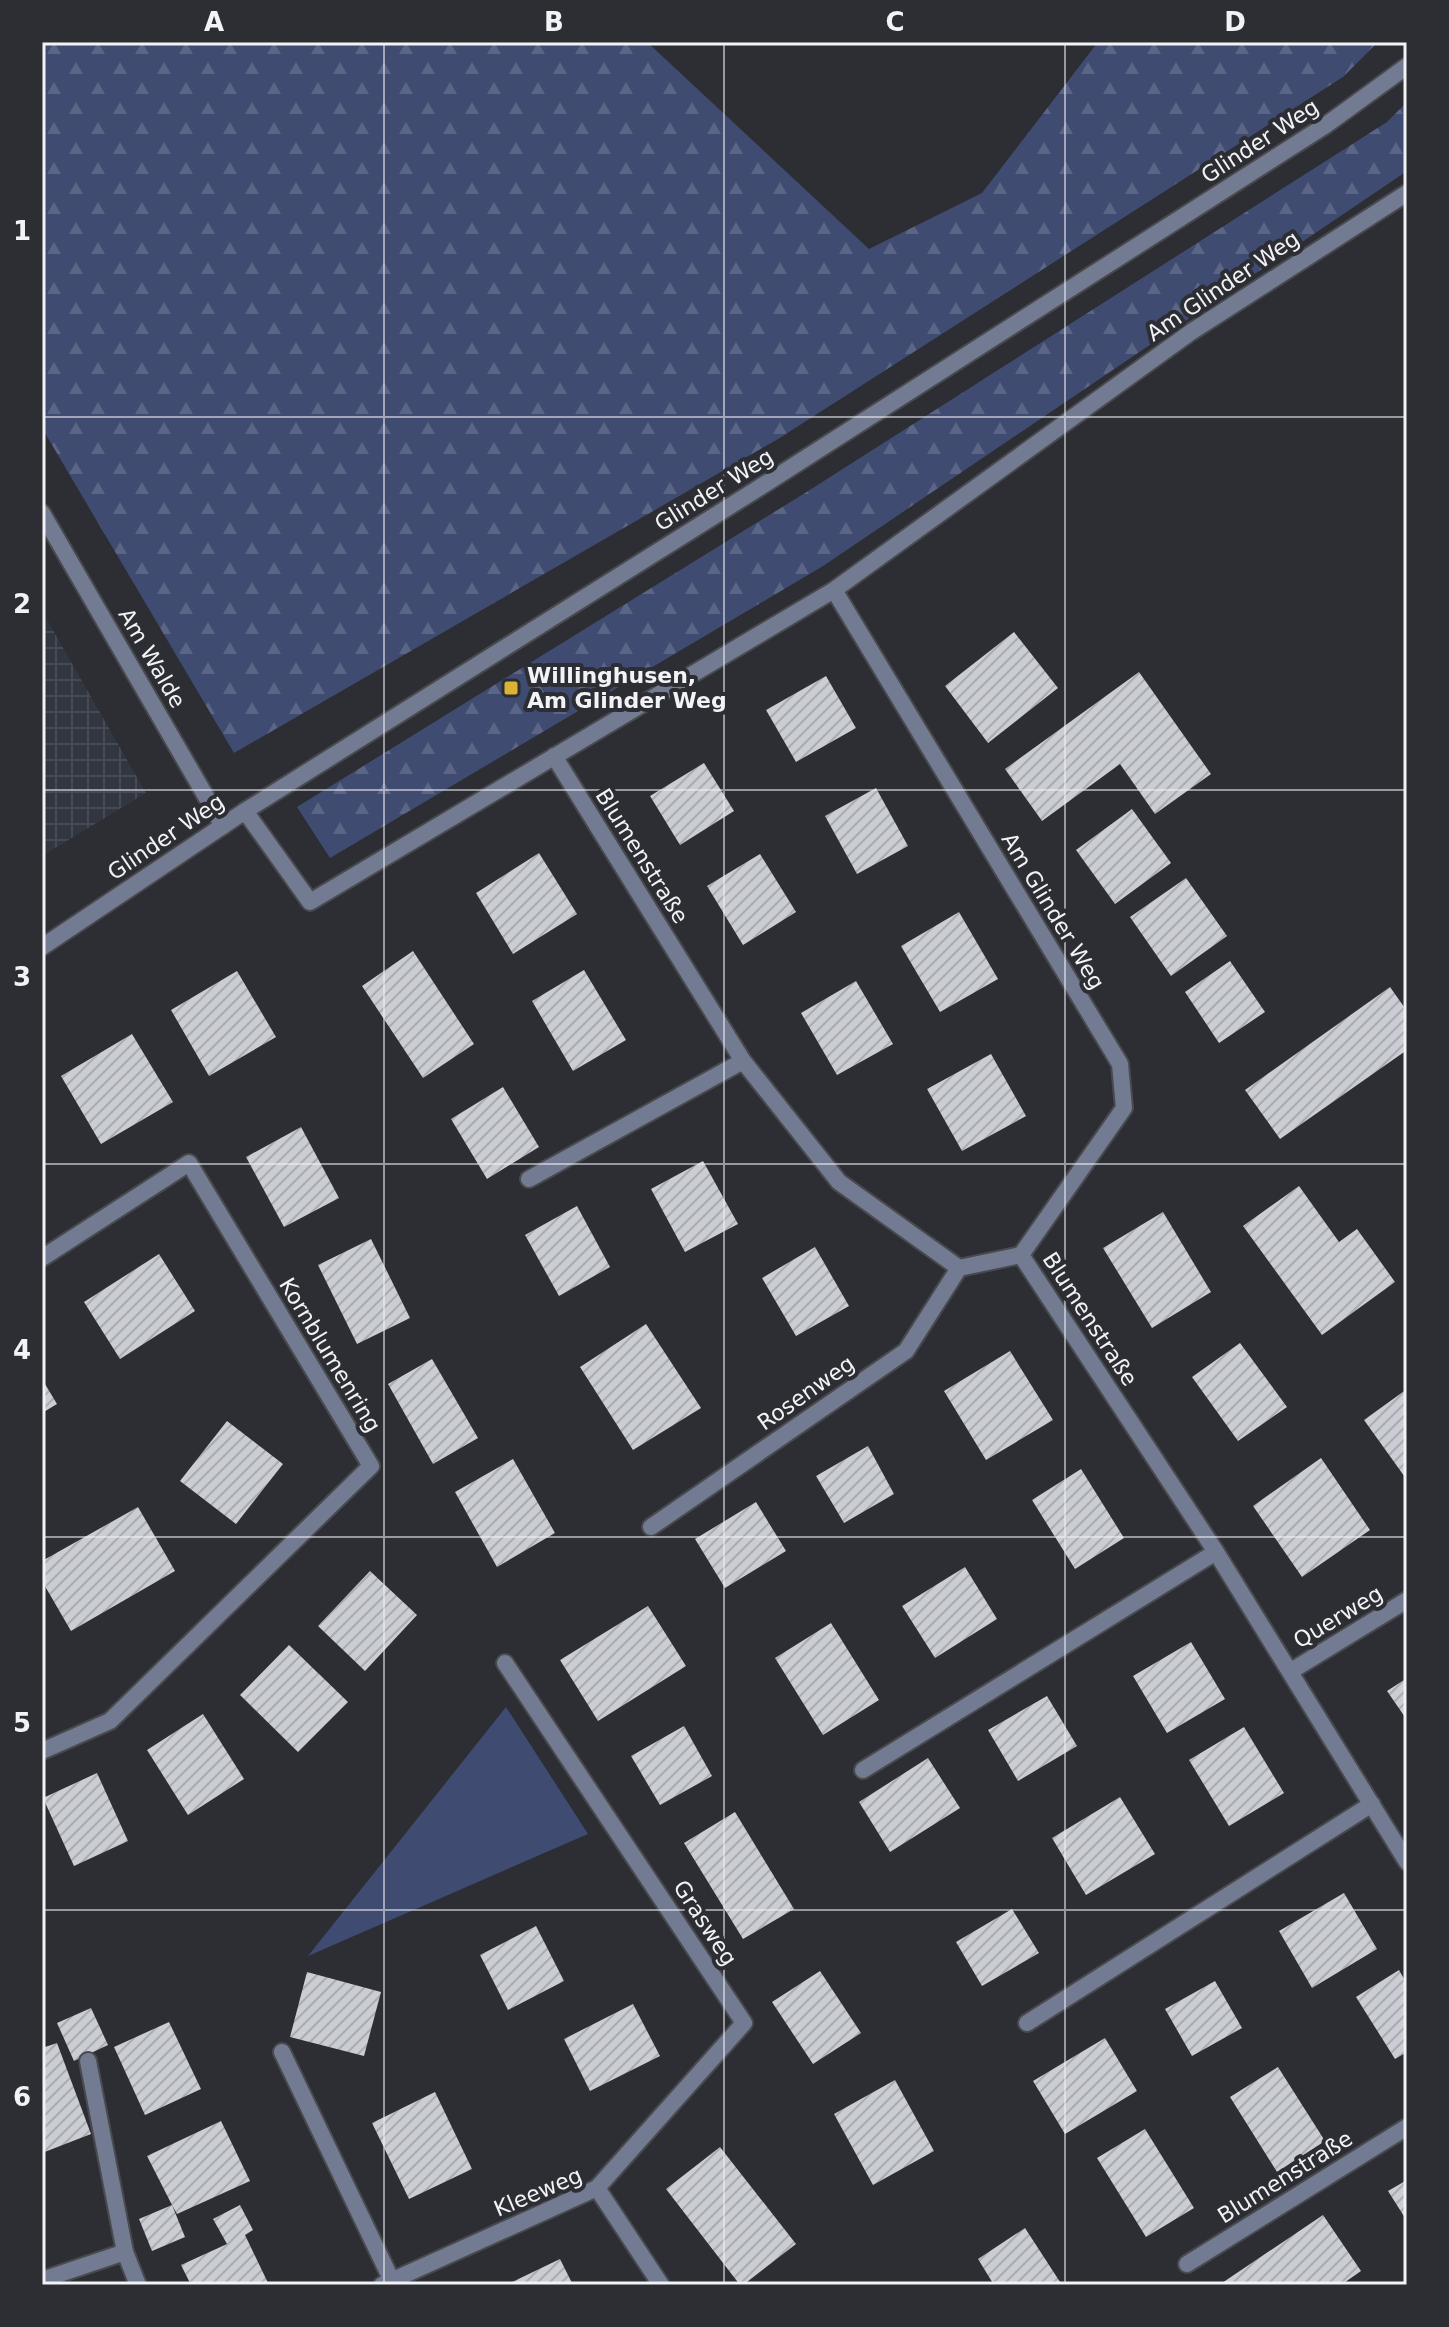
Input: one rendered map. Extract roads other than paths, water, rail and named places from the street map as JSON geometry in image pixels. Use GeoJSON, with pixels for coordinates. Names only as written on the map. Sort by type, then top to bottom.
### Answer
{"type":"FeatureCollection","features":[{"type":"Feature","properties":{"kind":"street","name":"Glinder Weg"},"geometry":{"type":"LineString","coordinates":[[42,947],[245,811],[1313,134],[1407,66]]}},
{"type":"Feature","properties":{"kind":"street","name":"Am Glinder Weg"},"geometry":{"type":"LineString","coordinates":[[245,811],[310,902],[834,590],[1191,332],[1407,193]]}},
{"type":"Feature","properties":{"kind":"street","name":"Am Walde"},"geometry":{"type":"LineString","coordinates":[[42,513],[223,826]]}},
{"type":"Feature","properties":{"kind":"street","name":"Am Glinder Weg"},"geometry":{"type":"LineString","coordinates":[[834,590],[1120,1064],[1124,1108],[1021,1255]]}},
{"type":"Feature","properties":{"kind":"street","name":"Blumenstraße"},"geometry":{"type":"LineString","coordinates":[[554,756],[743,1061],[839,1182],[959,1268],[1021,1255],[1216,1552],[1407,1862]]}},
{"type":"Feature","properties":{"kind":"street"},"geometry":{"type":"LineString","coordinates":[[529,1179],[743,1061]]}},
{"type":"Feature","properties":{"kind":"street","name":"Kornblumenring"},"geometry":{"type":"LineString","coordinates":[[42,1258],[189,1163],[371,1466],[110,1721],[42,1751]]}},
{"type":"Feature","properties":{"kind":"street","name":"Rosenweg"},"geometry":{"type":"LineString","coordinates":[[651,1527],[906,1351],[959,1268]]}},
{"type":"Feature","properties":{"kind":"street"},"geometry":{"type":"LineString","coordinates":[[863,1770],[1216,1552]]}},
{"type":"Feature","properties":{"kind":"street","name":"Querweg"},"geometry":{"type":"LineString","coordinates":[[1291,1671],[1407,1600]]}},
{"type":"Feature","properties":{"kind":"street","name":"Grasweg"},"geometry":{"type":"LineString","coordinates":[[505,1663],[744,2023],[597,2188]]}},
{"type":"Feature","properties":{"kind":"street"},"geometry":{"type":"LineString","coordinates":[[1027,2023],[1372,1804]]}},
{"type":"Feature","properties":{"kind":"street","name":"Kleeweg"},"geometry":{"type":"LineString","coordinates":[[282,2052],[387,2283],[597,2188],[661,2285]]}},
{"type":"Feature","properties":{"kind":"street"},"geometry":{"type":"LineString","coordinates":[[88,2061],[125,2252],[138,2285]]}},
{"type":"Feature","properties":{"kind":"street","name":"Blumenstraße"},"geometry":{"type":"LineString","coordinates":[[1187,2264],[1407,2127]]}},
{"type":"Feature","properties":{"kind":"street"},"geometry":{"type":"LineString","coordinates":[[42,2280],[125,2252]]}},
{"type":"Feature","properties":{"kind":"place","name":"Willinghusen, Am Glinder Weg"},"geometry":{"type":"Point","coordinates":[511,688]}}]}
